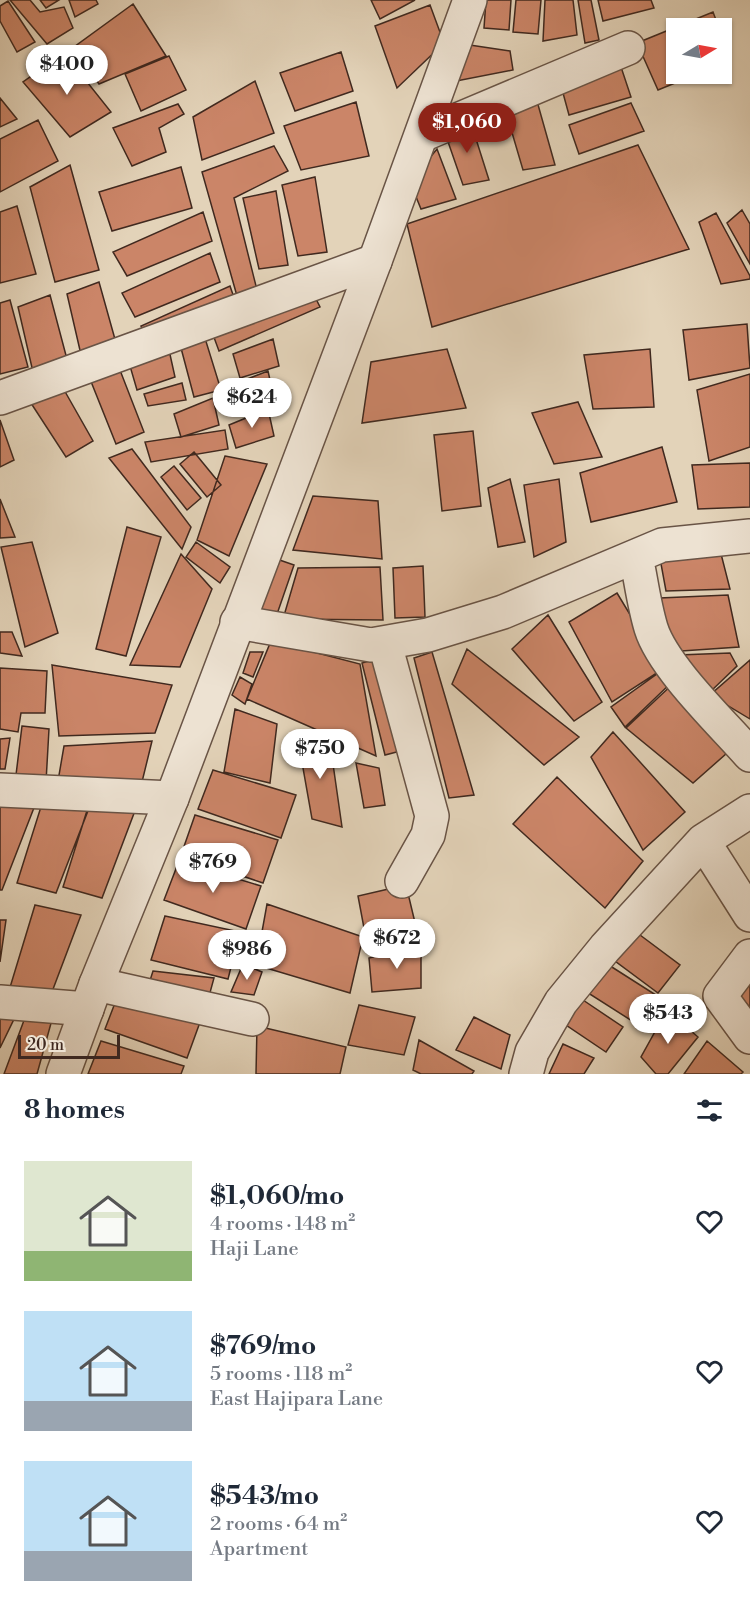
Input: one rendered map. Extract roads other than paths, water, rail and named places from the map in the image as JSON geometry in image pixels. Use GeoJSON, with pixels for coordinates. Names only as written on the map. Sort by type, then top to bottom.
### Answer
{"type":"FeatureCollection","features":[{"type":"Feature","properties":{"kind":"street"},"geometry":{"type":"LineString","coordinates":[[63,1074],[172,798],[375,261],[470,0]]}},
{"type":"Feature","properties":{"kind":"street"},"geometry":{"type":"LineString","coordinates":[[422,135],[628,48]]}},
{"type":"Feature","properties":{"kind":"street"},"geometry":{"type":"LineString","coordinates":[[0,398],[375,261]]}},
{"type":"Feature","properties":{"kind":"street"},"geometry":{"type":"LineString","coordinates":[[237,622],[371,645],[385,644],[428,635],[503,612],[662,545],[750,536]]}},
{"type":"Feature","properties":{"kind":"street"},"geometry":{"type":"LineString","coordinates":[[636,556],[652,630],[664,654],[680,676],[750,755]]}},
{"type":"Feature","properties":{"kind":"street"},"geometry":{"type":"LineString","coordinates":[[385,644],[432,816],[428,835],[402,881]]}},
{"type":"Feature","properties":{"kind":"street"},"geometry":{"type":"LineString","coordinates":[[0,790],[172,798]]}},
{"type":"Feature","properties":{"kind":"street"},"geometry":{"type":"LineString","coordinates":[[526,1074],[532,1052],[561,1002],[605,948],[703,841],[750,811]]}},
{"type":"Feature","properties":{"kind":"street"},"geometry":{"type":"LineString","coordinates":[[703,841],[750,915]]}},
{"type":"Feature","properties":{"kind":"street"},"geometry":{"type":"LineString","coordinates":[[750,956],[720,996],[750,1037]]}},
{"type":"Feature","properties":{"kind":"street"},"geometry":{"type":"LineString","coordinates":[[0,1002],[92,997],[252,1019]]}}]}
